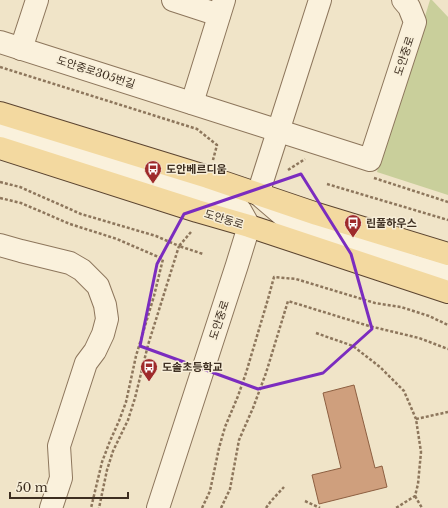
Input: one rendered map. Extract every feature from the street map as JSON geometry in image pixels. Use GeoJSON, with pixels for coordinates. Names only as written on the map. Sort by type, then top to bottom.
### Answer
{"type":"FeatureCollection","features":[{"type":"Feature","properties":{"kind":"main road"},"geometry":{"type":"LineString","coordinates":[[0,113],[208,177],[317,214],[448,254]]}},
{"type":"Feature","properties":{"kind":"main road","name":"도안동로"},"geometry":{"type":"LineString","coordinates":[[0,148],[248,226],[448,292]]}},
{"type":"Feature","properties":{"kind":"main road","name":"도안중로"},"geometry":{"type":"LineString","coordinates":[[248,226],[258,194]]}},
{"type":"Feature","properties":{"kind":"street"},"geometry":{"type":"LineString","coordinates":[[22,49],[37,0]]}},
{"type":"Feature","properties":{"kind":"street"},"geometry":{"type":"LineString","coordinates":[[173,0],[221,7],[192,103]]}},
{"type":"Feature","properties":{"kind":"street","name":"도안중로"},"geometry":{"type":"LineString","coordinates":[[258,194],[320,0]]}},
{"type":"Feature","properties":{"kind":"street","name":"도안중로"},"geometry":{"type":"LineString","coordinates":[[279,131],[370,160],[415,22],[410,7],[403,0]]}},
{"type":"Feature","properties":{"kind":"street","name":"도안중로305번길"},"geometry":{"type":"LineString","coordinates":[[0,42],[279,131]]}},
{"type":"Feature","properties":{"kind":"street"},"geometry":{"type":"LineString","coordinates":[[0,134],[72,149],[204,191],[240,210],[248,226]]}},
{"type":"Feature","properties":{"kind":"street"},"geometry":{"type":"LineString","coordinates":[[258,194],[293,224],[311,232],[448,276]]}},
{"type":"Feature","properties":{"kind":"street","name":"도안중로"},"geometry":{"type":"LineString","coordinates":[[158,508],[248,226]]}},
{"type":"Feature","properties":{"kind":"street"},"geometry":{"type":"LineString","coordinates":[[0,245],[70,263],[82,270],[98,286],[105,305],[107,319],[103,334],[86,363],[59,446],[61,478],[51,508]]}},
{"type":"Feature","properties":{"kind":"path"},"geometry":{"type":"LineString","coordinates":[[0,67],[197,130],[217,145],[212,163]]}},
{"type":"Feature","properties":{"kind":"path"},"geometry":{"type":"LineString","coordinates":[[327,184],[448,220]]}},
{"type":"Feature","properties":{"kind":"path"},"geometry":{"type":"LineString","coordinates":[[0,198],[21,203],[70,224],[117,239],[163,259],[154,296],[136,356],[126,402],[102,462],[91,508]]}},
{"type":"Feature","properties":{"kind":"path"},"geometry":{"type":"LineString","coordinates":[[191,232],[179,246],[203,254]]}},
{"type":"Feature","properties":{"kind":"path"},"geometry":{"type":"LineString","coordinates":[[202,508],[210,490],[225,427],[246,373],[274,277],[296,279],[375,302],[402,307],[429,316],[448,325]]}},
{"type":"Feature","properties":{"kind":"path"},"geometry":{"type":"LineString","coordinates":[[222,508],[230,489],[239,440],[263,380],[288,300],[369,326],[419,338],[448,349]]}},
{"type":"Feature","properties":{"kind":"path"},"geometry":{"type":"LineString","coordinates":[[316,333],[353,346],[380,367],[404,391],[416,419],[421,452],[418,484],[415,496],[396,508]]}},
{"type":"Feature","properties":{"kind":"path"},"geometry":{"type":"LineString","coordinates":[[416,419],[448,412]]}},
{"type":"Feature","properties":{"kind":"path"},"geometry":{"type":"LineString","coordinates":[[266,508],[284,487]]}},
{"type":"Feature","properties":{"kind":"path"},"geometry":{"type":"LineString","coordinates":[[415,496],[422,508]]}},
{"type":"Feature","properties":{"kind":"path"},"geometry":{"type":"LineString","coordinates":[[305,502],[320,508]]}},
{"type":"Feature","properties":{"kind":"highlighted area"},"geometry":{"type":"Polygon","coordinates":[[[301,174],[351,254],[372,329],[323,373],[258,389],[140,346],[157,264],[184,214],[301,174]]]}},
{"type":"Feature","properties":{"kind":"green space"},"geometry":{"type":"Polygon","coordinates":[[[430,0],[432,0],[448,17],[448,195],[377,172],[430,0]]]}},
{"type":"Feature","properties":{"kind":"building"},"geometry":{"type":"Polygon","coordinates":[[[354,385],[375,468],[382,466],[387,487],[319,504],[312,475],[341,468],[323,393],[354,385]]]}},
{"type":"Feature","properties":{"kind":"place","name":"도안베르디움"},"geometry":{"type":"Point","coordinates":[153,184]}},
{"type":"Feature","properties":{"kind":"place","name":"린풀하우스"},"geometry":{"type":"Point","coordinates":[353,238]}},
{"type":"Feature","properties":{"kind":"place","name":"도솔초등학교"},"geometry":{"type":"Point","coordinates":[149,382]}}]}
